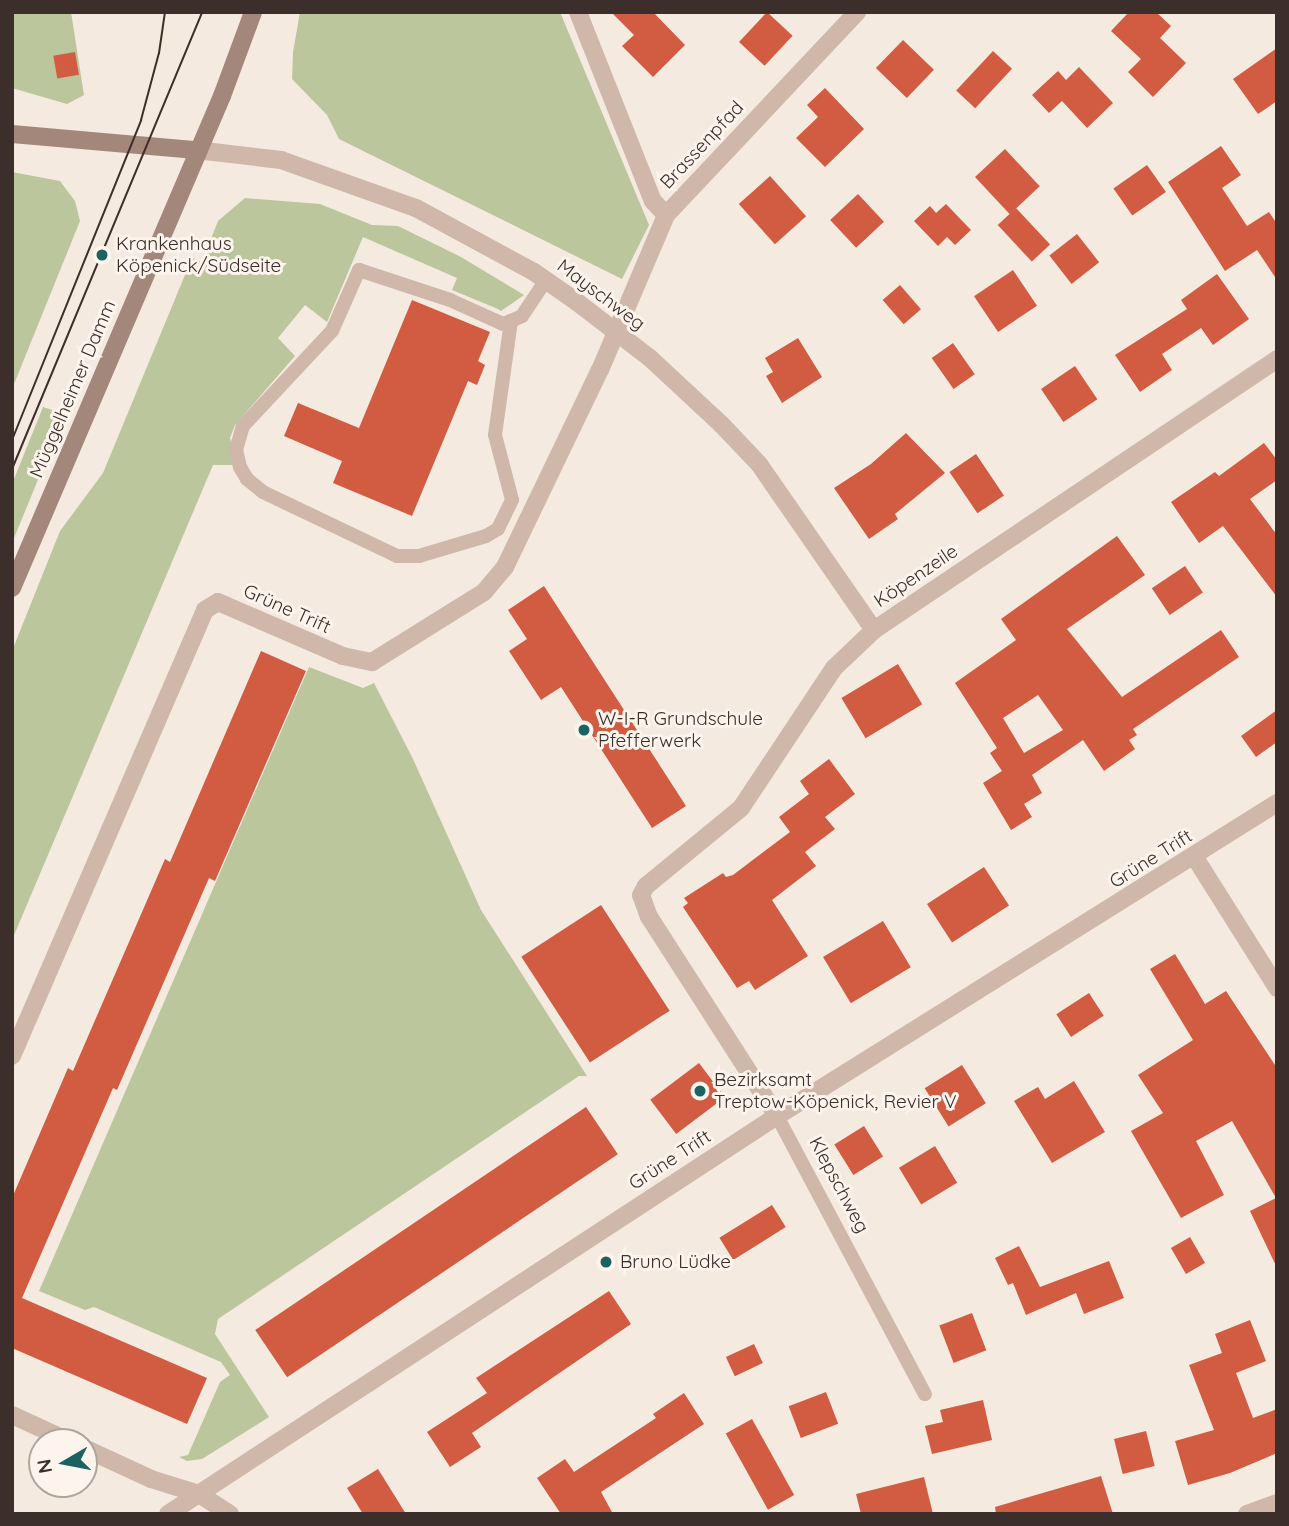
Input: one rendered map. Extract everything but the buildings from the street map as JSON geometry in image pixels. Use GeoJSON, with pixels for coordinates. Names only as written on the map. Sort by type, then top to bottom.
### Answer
{"type":"FeatureCollection","features":[{"type":"Feature","properties":{"kind":"main road","name":"Müggelheimer Damm"},"geometry":{"type":"LineString","coordinates":[[12,588],[196,150],[222,96],[253,12]]}},
{"type":"Feature","properties":{"kind":"main road"},"geometry":{"type":"LineString","coordinates":[[12,134],[196,150]]}},
{"type":"Feature","properties":{"kind":"street"},"geometry":{"type":"LineString","coordinates":[[578,12],[653,201],[666,215]]}},
{"type":"Feature","properties":{"kind":"street","name":"Brassenpfad"},"geometry":{"type":"LineString","coordinates":[[616,332],[666,215],[857,12]]}},
{"type":"Feature","properties":{"kind":"street","name":"Mayschweg"},"geometry":{"type":"LineString","coordinates":[[196,150],[281,160],[383,195],[476,238],[546,280],[616,332],[721,424],[759,464],[874,629]]}},
{"type":"Feature","properties":{"kind":"street","name":"Grüne Trift"},"geometry":{"type":"LineString","coordinates":[[12,1056],[205,610],[218,601],[339,655],[365,662],[381,658],[484,592],[505,567],[616,332]]}},
{"type":"Feature","properties":{"kind":"street","name":"Köpenzeile"},"geometry":{"type":"LineString","coordinates":[[641,895],[646,886],[741,808],[834,668],[874,629],[1277,359]]}},
{"type":"Feature","properties":{"kind":"street","name":"Grüne Trift"},"geometry":{"type":"LineString","coordinates":[[168,1514],[777,1116],[1277,803]]}},
{"type":"Feature","properties":{"kind":"street"},"geometry":{"type":"LineString","coordinates":[[1194,856],[1277,988]]}},
{"type":"Feature","properties":{"kind":"street","name":"Klepschweg"},"geometry":{"type":"LineString","coordinates":[[641,895],[649,917],[777,1116]]}},
{"type":"Feature","properties":{"kind":"street"},"geometry":{"type":"LineString","coordinates":[[12,1415],[40,1428]]}},
{"type":"Feature","properties":{"kind":"street"},"geometry":{"type":"LineString","coordinates":[[98,1454],[151,1479],[199,1494],[230,1514]]}},
{"type":"Feature","properties":{"kind":"street"},"geometry":{"type":"LineString","coordinates":[[1247,1514],[1277,1503]]}},
{"type":"Feature","properties":{"kind":"lane"},"geometry":{"type":"LineString","coordinates":[[511,321],[495,435],[512,500],[498,529],[486,536],[419,556],[397,556],[263,492],[240,467],[236,450],[243,426],[332,331],[359,270],[450,300],[503,324],[522,316],[546,280]]}},
{"type":"Feature","properties":{"kind":"lane","name":"Klepschweg"},"geometry":{"type":"LineString","coordinates":[[777,1116],[925,1394]]}},
{"type":"Feature","properties":{"kind":"green space"},"geometry":{"type":"Polygon","coordinates":[[[12,12],[71,12],[84,95],[67,104],[12,88],[12,12]]]}},
{"type":"Feature","properties":{"kind":"green space"},"geometry":{"type":"Polygon","coordinates":[[[300,12],[560,12],[649,225],[622,279],[339,139],[327,115],[292,79],[293,52],[300,12]]]}},
{"type":"Feature","properties":{"kind":"green space"},"geometry":{"type":"Polygon","coordinates":[[[12,172],[60,181],[75,201],[80,221],[12,389],[12,172]]]}},
{"type":"Feature","properties":{"kind":"green space"},"geometry":{"type":"Polygon","coordinates":[[[245,198],[320,204],[372,225],[398,226],[461,257],[524,295],[501,311],[452,290],[457,278],[363,237],[327,322],[305,305],[278,338],[295,356],[235,425],[230,438],[237,465],[213,465],[12,940],[12,651],[60,531],[103,473],[192,258],[202,262],[218,221],[245,198]]]}},
{"type":"Feature","properties":{"kind":"green space"},"geometry":{"type":"Polygon","coordinates":[[[43,407],[65,414],[12,543],[12,484],[43,407]]]}},
{"type":"Feature","properties":{"kind":"green space"},"geometry":{"type":"Polygon","coordinates":[[[309,667],[363,688],[374,683],[413,759],[481,910],[587,1076],[579,1076],[218,1319],[215,1334],[269,1417],[202,1459],[187,1461],[179,1457],[188,1455],[220,1382],[230,1375],[221,1362],[94,1307],[85,1310],[39,1291],[309,667]]]}},
{"type":"Feature","properties":{"kind":"tram line"},"geometry":{"type":"LineString","coordinates":[[12,440],[141,120],[159,53],[165,12]]}},
{"type":"Feature","properties":{"kind":"tram line"},"geometry":{"type":"LineString","coordinates":[[12,469],[202,12]]}},
{"type":"Feature","properties":{"kind":"place","name":"Krankenhaus Köpenick/Südseite"},"geometry":{"type":"Point","coordinates":[102,255]}},
{"type":"Feature","properties":{"kind":"place","name":"W-I-R Grundschule Pfefferwerk"},"geometry":{"type":"Point","coordinates":[584,730]}},
{"type":"Feature","properties":{"kind":"place","name":"Bezirksamt Treptow-Köpenick, Revier V"},"geometry":{"type":"Point","coordinates":[700,1091]}},
{"type":"Feature","properties":{"kind":"place","name":"Bruno Lüdke"},"geometry":{"type":"Point","coordinates":[606,1262]}}]}
